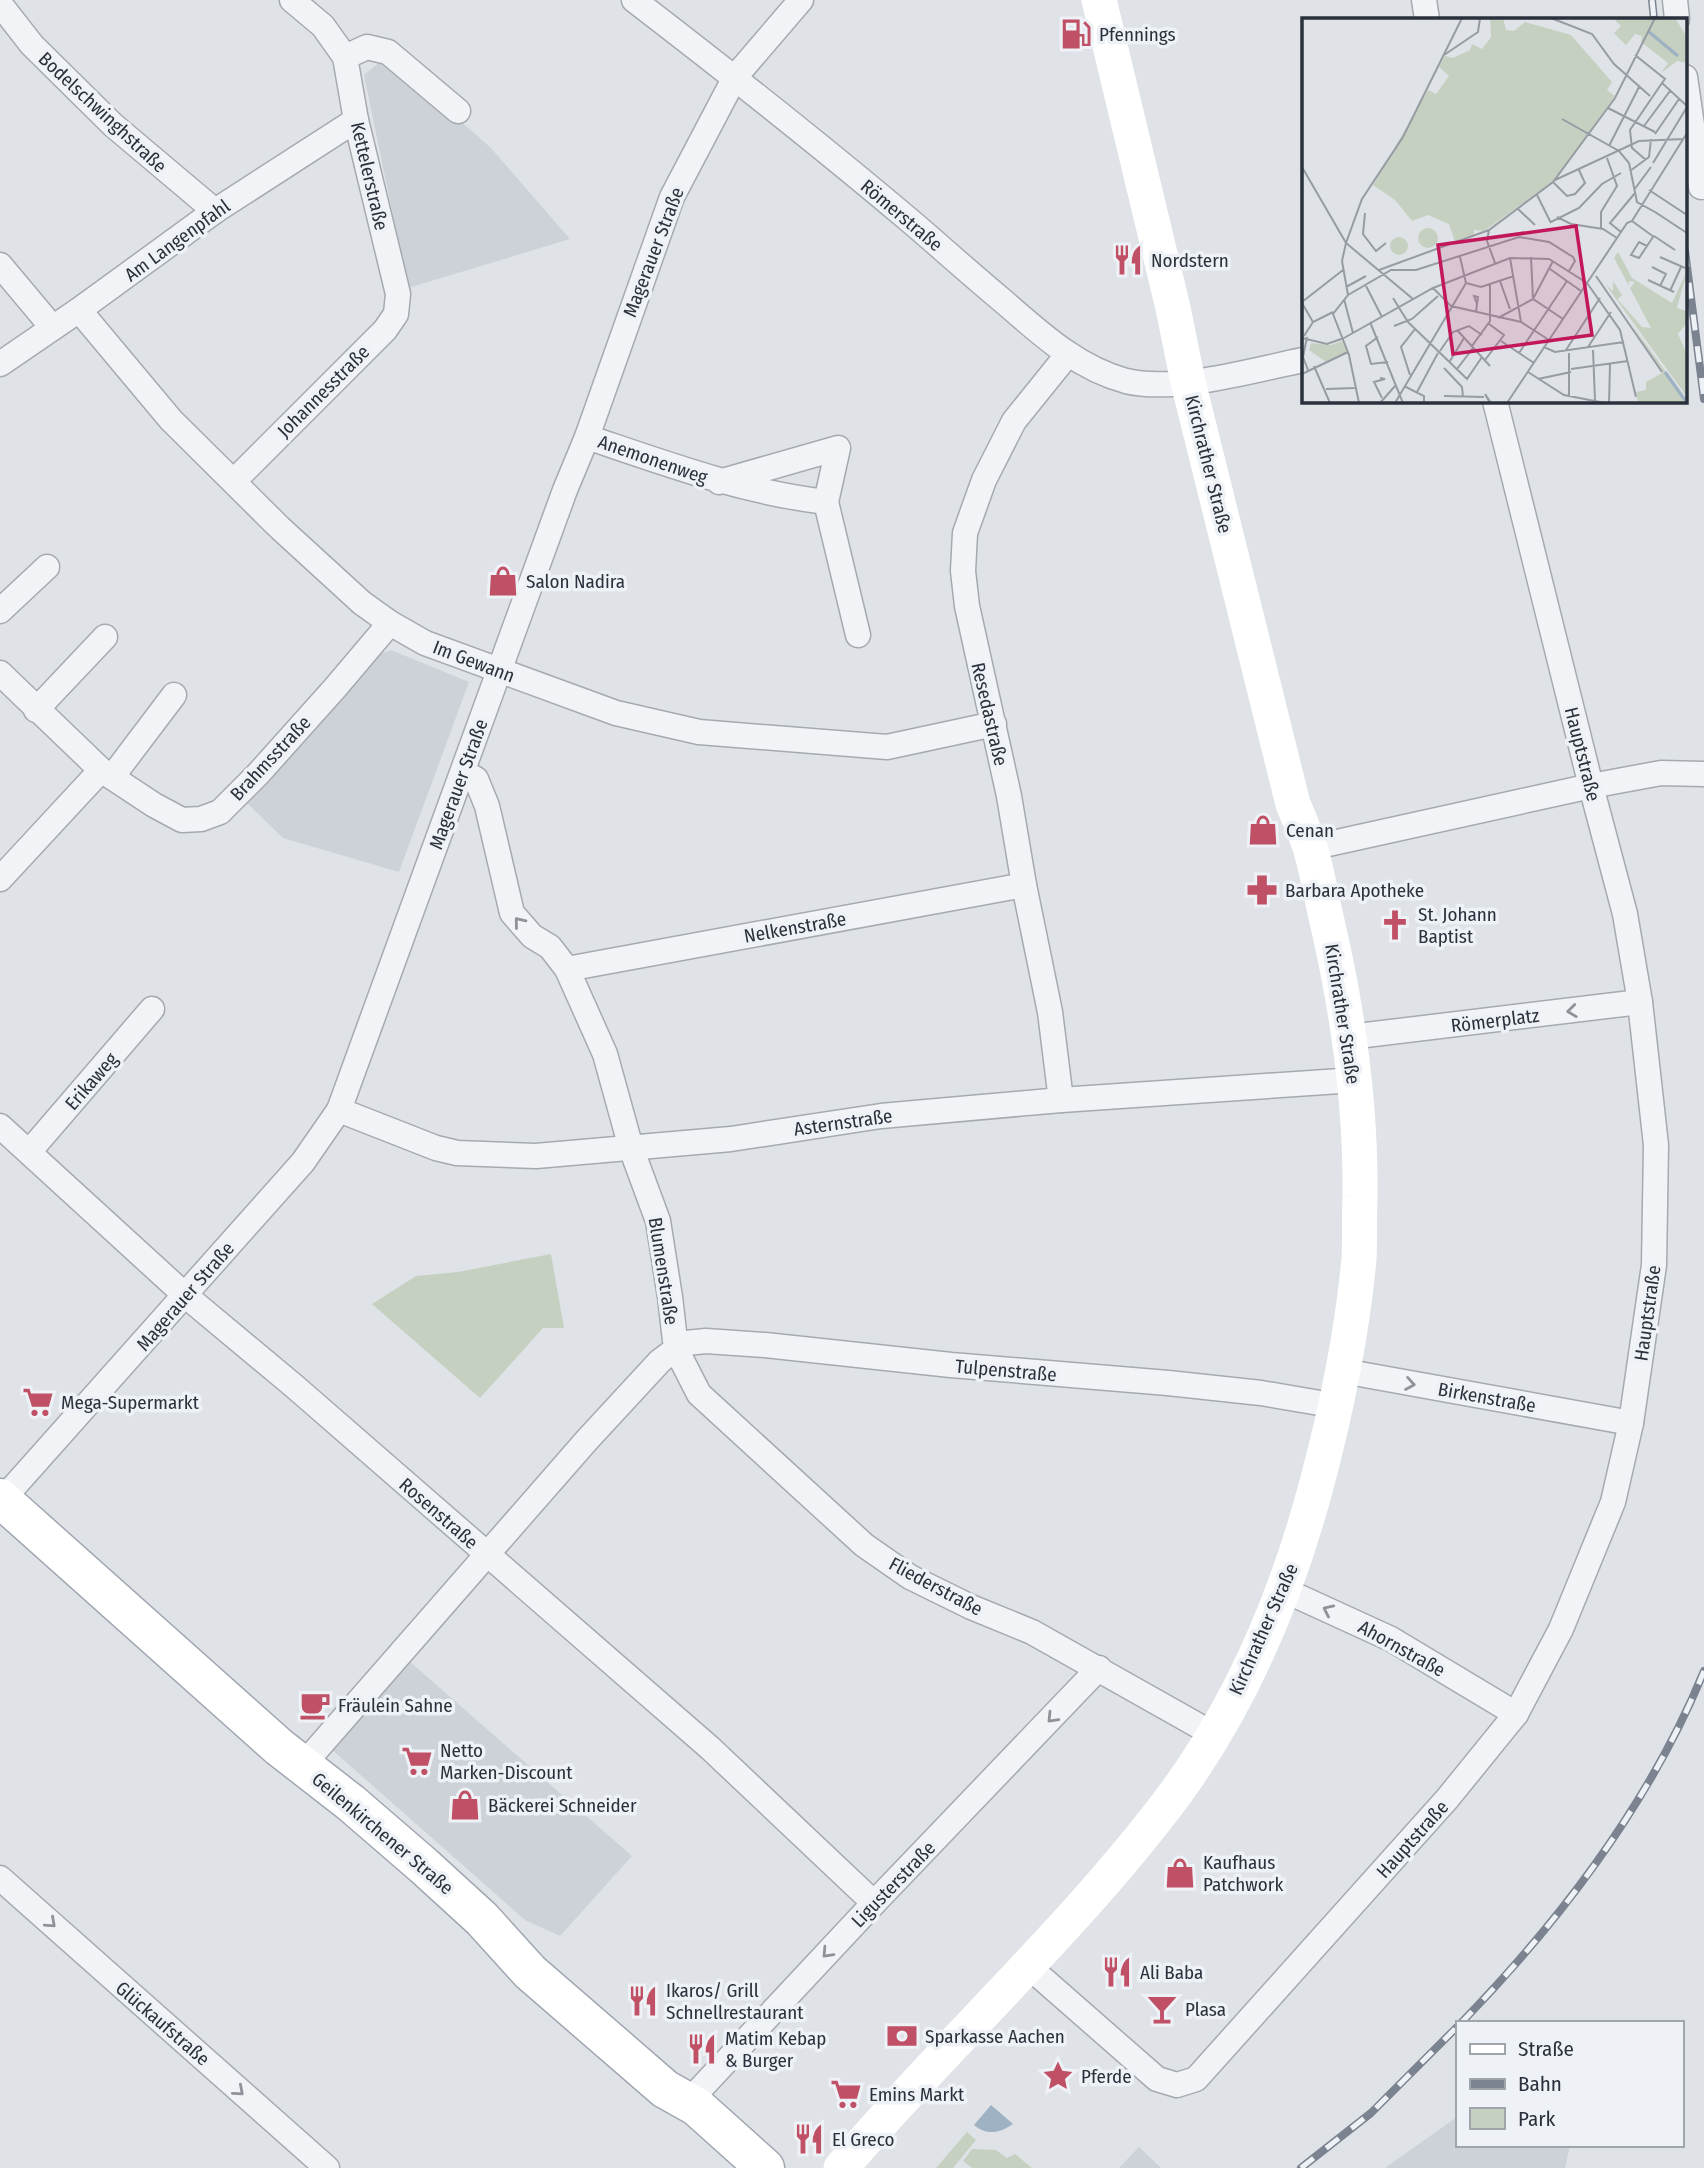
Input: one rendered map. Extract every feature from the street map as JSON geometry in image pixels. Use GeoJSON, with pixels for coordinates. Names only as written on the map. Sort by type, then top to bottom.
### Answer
{"type":"FeatureCollection","features":[{"type":"Feature","properties":{"kind":"main road","name":"Kirchrather Straße"},"geometry":{"type":"LineString","coordinates":[[841,2168],[1113,1871],[1176,1792],[1213,1734],[1246,1674],[1284,1590],[1307,1520],[1337,1406],[1359,1255],[1360,1160],[1355,1080],[1336,963],[1310,848],[1293,804],[1188,382],[1173,308],[1099,0]]}},
{"type":"Feature","properties":{"kind":"main road","name":"Geilenkirchener Straße"},"geometry":{"type":"LineString","coordinates":[[1,1499],[279,1747],[473,1910],[530,1972],[666,2089],[689,2101],[765,2168]]}},
{"type":"Feature","properties":{"kind":"street","name":"Kettelerstraße"},"geometry":{"type":"LineString","coordinates":[[292,0],[323,26],[345,57],[356,120],[398,295]]}},
{"type":"Feature","properties":{"kind":"street","name":"Römerstraße"},"geometry":{"type":"LineString","coordinates":[[634,0],[735,77],[914,224],[1043,336],[1102,373],[1128,381],[1188,382],[1302,360]]}},
{"type":"Feature","properties":{"kind":"street","name":"Magerauer Straße"},"geometry":{"type":"LineString","coordinates":[[1,1499],[186,1296],[303,1162],[339,1110],[565,490],[587,437],[672,197],[735,77],[801,0]]}},
{"type":"Feature","properties":{"kind":"street"},"geometry":{"type":"LineString","coordinates":[[1424,0],[1427,18]]}},
{"type":"Feature","properties":{"kind":"street"},"geometry":{"type":"LineString","coordinates":[[1675,0],[1677,18]]}},
{"type":"Feature","properties":{"kind":"street","name":"Bodelschwinghstraße"},"geometry":{"type":"LineString","coordinates":[[0,4],[32,45],[113,125],[215,211]]}},
{"type":"Feature","properties":{"kind":"street"},"geometry":{"type":"LineString","coordinates":[[345,57],[367,47],[388,52],[458,111]]}},
{"type":"Feature","properties":{"kind":"street"},"geometry":{"type":"LineString","coordinates":[[1686,84],[1701,187]]}},
{"type":"Feature","properties":{"kind":"street","name":"Am Langenpfahl"},"geometry":{"type":"LineString","coordinates":[[0,364],[215,211],[356,120]]}},
{"type":"Feature","properties":{"kind":"street"},"geometry":{"type":"LineString","coordinates":[[0,265],[52,327]]}},
{"type":"Feature","properties":{"kind":"street","name":"Johannesstraße"},"geometry":{"type":"LineString","coordinates":[[234,481],[384,330],[396,314],[398,295]]}},
{"type":"Feature","properties":{"kind":"street","name":"Im Gewann"},"geometry":{"type":"LineString","coordinates":[[79,310],[171,420],[280,528],[362,603],[425,643],[627,717],[699,732],[887,747],[994,724]]}},
{"type":"Feature","properties":{"kind":"street","name":"Resedastraße"},"geometry":{"type":"LineString","coordinates":[[1061,1100],[1050,1012],[1009,796],[967,606],[963,571],[965,533],[984,480],[1014,421],[1068,354]]}},
{"type":"Feature","properties":{"kind":"street","name":"Hauptstraße"},"geometry":{"type":"LineString","coordinates":[[1028,1966],[1157,2079],[1177,2085],[1196,2079],[1447,1799],[1516,1714],[1562,1629],[1614,1502],[1631,1423],[1654,1265],[1656,1145],[1640,1002],[1625,914],[1495,402]]}},
{"type":"Feature","properties":{"kind":"street","name":"Anemonenweg"},"geometry":{"type":"LineString","coordinates":[[587,437],[719,482],[790,498],[826,502]]}},
{"type":"Feature","properties":{"kind":"street","name":"Anemonenweg"},"geometry":{"type":"LineString","coordinates":[[719,482],[838,448],[826,502],[858,635]]}},
{"type":"Feature","properties":{"kind":"street"},"geometry":{"type":"LineString","coordinates":[[0,611],[47,567]]}},
{"type":"Feature","properties":{"kind":"street","name":"Brahmsstraße"},"geometry":{"type":"LineString","coordinates":[[0,673],[106,774],[182,820],[201,818],[220,812],[318,707],[390,623]]}},
{"type":"Feature","properties":{"kind":"street"},"geometry":{"type":"LineString","coordinates":[[36,710],[105,637]]}},
{"type":"Feature","properties":{"kind":"street"},"geometry":{"type":"LineString","coordinates":[[0,880],[106,774],[174,695]]}},
{"type":"Feature","properties":{"kind":"street","name":"Blumenstraße"},"geometry":{"type":"LineString","coordinates":[[303,1765],[630,1392],[660,1361],[676,1349],[657,1221],[631,1148],[605,1054],[567,969],[550,947],[532,936],[512,913],[487,806],[477,779],[463,772]]}},
{"type":"Feature","properties":{"kind":"street"},"geometry":{"type":"LineString","coordinates":[[1310,848],[1591,786],[1661,773],[1704,774]]}},
{"type":"Feature","properties":{"kind":"street","name":"Nelkenstraße"},"geometry":{"type":"LineString","coordinates":[[567,969],[1024,885]]}},
{"type":"Feature","properties":{"kind":"street","name":"Römerplatz"},"geometry":{"type":"LineString","coordinates":[[1349,1037],[1640,1002]]}},
{"type":"Feature","properties":{"kind":"street","name":"Erikaweg"},"geometry":{"type":"LineString","coordinates":[[29,1153],[152,1009]]}},
{"type":"Feature","properties":{"kind":"street","name":"Asternstraße"},"geometry":{"type":"LineString","coordinates":[[339,1110],[436,1148],[457,1153],[536,1156],[731,1139],[881,1116],[1061,1100],[1355,1080]]}},
{"type":"Feature","properties":{"kind":"street","name":"Rosenstraße"},"geometry":{"type":"LineString","coordinates":[[0,1126],[186,1296],[294,1386],[710,1748],[874,1903]]}},
{"type":"Feature","properties":{"kind":"street","name":"Tulpenstraße"},"geometry":{"type":"LineString","coordinates":[[676,1349],[686,1343],[706,1341],[765,1345],[1261,1393],[1337,1406]]}},
{"type":"Feature","properties":{"kind":"street","name":"Fliederstraße"},"geometry":{"type":"LineString","coordinates":[[676,1349],[699,1394],[864,1545],[910,1577],[1031,1632],[1213,1734]]}},
{"type":"Feature","properties":{"kind":"street","name":"Birkenstraße"},"geometry":{"type":"LineString","coordinates":[[1343,1371],[1631,1423]]}},
{"type":"Feature","properties":{"kind":"street","name":"Ahornstraße"},"geometry":{"type":"LineString","coordinates":[[1284,1590],[1391,1639],[1516,1714]]}},
{"type":"Feature","properties":{"kind":"street","name":"Ligusterstraße"},"geometry":{"type":"LineString","coordinates":[[689,2101],[1099,1668]]}},
{"type":"Feature","properties":{"kind":"street","name":"Glückaufstraße"},"geometry":{"type":"LineString","coordinates":[[0,1878],[327,2168]]}},
{"type":"Feature","properties":{"kind":"shaded area"},"geometry":{"type":"Polygon","coordinates":[[[387,56],[491,148],[570,239],[408,288],[364,75],[387,56]]]}},
{"type":"Feature","properties":{"kind":"shaded area"},"geometry":{"type":"Polygon","coordinates":[[[391,650],[469,682],[399,872],[283,838],[247,803],[374,656],[391,650]]]}},
{"type":"Feature","properties":{"kind":"shaded area"},"geometry":{"type":"Polygon","coordinates":[[[409,1661],[632,1856],[560,1936],[525,1920],[330,1748],[409,1661]]]}},
{"type":"Feature","properties":{"kind":"shaded area"},"geometry":{"type":"Polygon","coordinates":[[[1456,2118],[1456,2147],[1570,2147],[1565,2168],[1385,2168],[1456,2118]]]}},
{"type":"Feature","properties":{"kind":"shaded area"},"geometry":{"type":"Polygon","coordinates":[[[1139,2147],[1161,2168],[1119,2168],[1139,2147]]]}},
{"type":"Feature","properties":{"kind":"green space"},"geometry":{"type":"Polygon","coordinates":[[[551,1254],[564,1328],[543,1328],[480,1398],[372,1304],[416,1276],[458,1272],[551,1254]]]}},
{"type":"Feature","properties":{"kind":"green space"},"geometry":{"type":"Polygon","coordinates":[[[967,2132],[976,2140],[953,2168],[936,2168],[967,2132]]]}},
{"type":"Feature","properties":{"kind":"green space"},"geometry":{"type":"Polygon","coordinates":[[[972,2149],[996,2150],[1007,2158],[1015,2154],[1032,2168],[972,2168],[963,2161],[972,2149]]]}},
{"type":"Feature","properties":{"kind":"water"},"geometry":{"type":"Polygon","coordinates":[[[991,2105],[1013,2124],[993,2132],[984,2131],[974,2125],[991,2105]]]}},
{"type":"Feature","properties":{"kind":"railway"},"geometry":{"type":"LineString","coordinates":[[1652,0],[1654,18]]}},
{"type":"Feature","properties":{"kind":"railway"},"geometry":{"type":"LineString","coordinates":[[1686,259],[1704,399]]}},
{"type":"Feature","properties":{"kind":"railway"},"geometry":{"type":"LineString","coordinates":[[1463,2021],[1533,1944],[1599,1858],[1657,1767],[1704,1671]]}},
{"type":"Feature","properties":{"kind":"railway"},"geometry":{"type":"LineString","coordinates":[[1301,2168],[1371,2113],[1456,2028]]}},
{"type":"Feature","properties":{"kind":"place","name":"Pfennings"},"geometry":{"type":"Point","coordinates":[1076,34]}},
{"type":"Feature","properties":{"kind":"place","name":"Nordstern"},"geometry":{"type":"Point","coordinates":[1128,260]}},
{"type":"Feature","properties":{"kind":"place","name":"Salon Nadira"},"geometry":{"type":"Point","coordinates":[503,581]}},
{"type":"Feature","properties":{"kind":"place","name":"Cenan"},"geometry":{"type":"Point","coordinates":[1263,830]}},
{"type":"Feature","properties":{"kind":"place","name":"Barbara Apotheke"},"geometry":{"type":"Point","coordinates":[1262,890]}},
{"type":"Feature","properties":{"kind":"place","name":"St. Johann Baptist"},"geometry":{"type":"Point","coordinates":[1395,925]}},
{"type":"Feature","properties":{"kind":"place","name":"Mega-Supermarkt"},"geometry":{"type":"Point","coordinates":[38,1402]}},
{"type":"Feature","properties":{"kind":"place","name":"Fräulein Sahne"},"geometry":{"type":"Point","coordinates":[315,1705]}},
{"type":"Feature","properties":{"kind":"place","name":"Netto Marken-Discount"},"geometry":{"type":"Point","coordinates":[417,1761]}},
{"type":"Feature","properties":{"kind":"place","name":"Bäckerei Schneider"},"geometry":{"type":"Point","coordinates":[465,1805]}},
{"type":"Feature","properties":{"kind":"place","name":"Kaufhaus Patchwork"},"geometry":{"type":"Point","coordinates":[1180,1873]}},
{"type":"Feature","properties":{"kind":"place","name":"Ali Baba"},"geometry":{"type":"Point","coordinates":[1117,1972]}},
{"type":"Feature","properties":{"kind":"place","name":"Ikaros/ Grill Schnellrestaurant"},"geometry":{"type":"Point","coordinates":[643,2001]}},
{"type":"Feature","properties":{"kind":"place","name":"Plasa"},"geometry":{"type":"Point","coordinates":[1162,2009]}},
{"type":"Feature","properties":{"kind":"place","name":"Sparkasse Aachen"},"geometry":{"type":"Point","coordinates":[902,2036]}},
{"type":"Feature","properties":{"kind":"place","name":"Matim Kebap & Burger"},"geometry":{"type":"Point","coordinates":[702,2049]}},
{"type":"Feature","properties":{"kind":"place","name":"Pferde"},"geometry":{"type":"Point","coordinates":[1058,2076]}},
{"type":"Feature","properties":{"kind":"place","name":"Emins Markt"},"geometry":{"type":"Point","coordinates":[846,2094]}},
{"type":"Feature","properties":{"kind":"place","name":"El Greco"},"geometry":{"type":"Point","coordinates":[809,2139]}}]}
